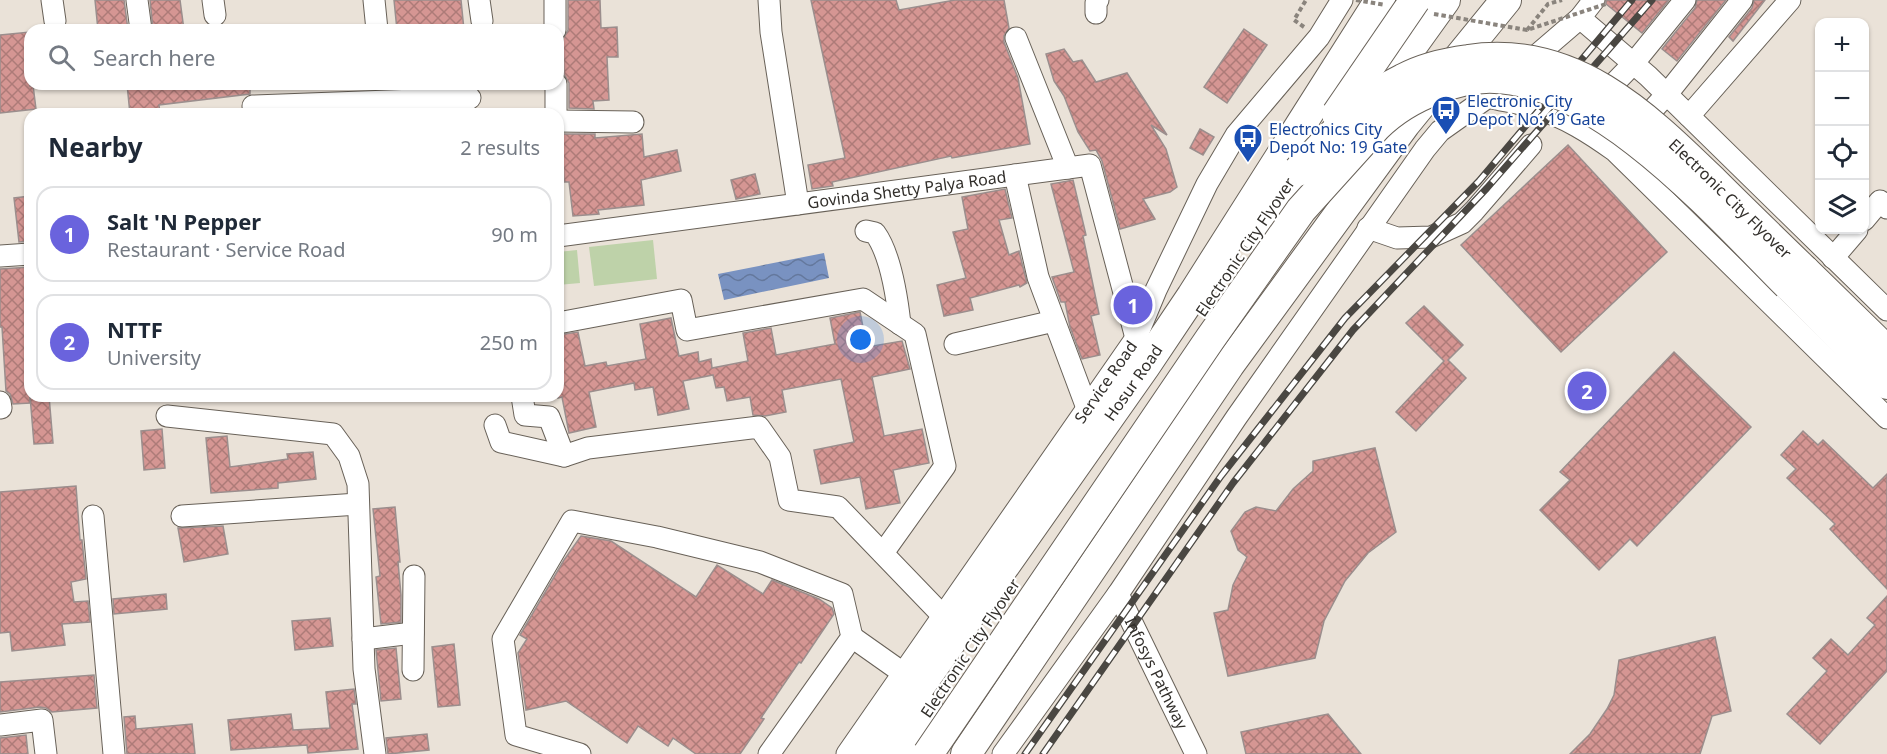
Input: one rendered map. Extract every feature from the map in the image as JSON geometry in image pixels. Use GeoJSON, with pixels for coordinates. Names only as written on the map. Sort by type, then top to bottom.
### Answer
{"type":"FeatureCollection","features":[{"type":"Feature","properties":{"kind":"highway"},"geometry":{"type":"LineString","coordinates":[[966,754],[1229,365],[1405,124],[1506,0]]}},
{"type":"Feature","properties":{"kind":"highway"},"geometry":{"type":"LineString","coordinates":[[1298,171],[1411,4]]}},
{"type":"Feature","properties":{"kind":"highway"},"geometry":{"type":"LineString","coordinates":[[949,754],[1271,285],[1394,71],[1411,4]]}},
{"type":"Feature","properties":{"kind":"highway","name":"Hosur Road"},"geometry":{"type":"LineString","coordinates":[[872,754],[1157,348],[1411,4]]}},
{"type":"Feature","properties":{"kind":"highway","name":"Electronic City Flyover"},"geometry":{"type":"LineString","coordinates":[[898,754],[1298,171],[1371,99],[1402,79],[1433,66],[1492,56],[1523,58],[1557,66],[1592,82],[1632,108],[1666,136],[1796,277],[1887,384]]}},
{"type":"Feature","properties":{"kind":"highway","name":"Electronic City Flyover"},"geometry":{"type":"LineString","coordinates":[[928,754],[1300,210],[1376,127],[1406,102],[1450,84],[1493,78],[1533,85],[1572,100],[1636,141],[1887,351]]}},
{"type":"Feature","properties":{"kind":"street"},"geometry":{"type":"LineString","coordinates":[[137,0],[140,24]]}},
{"type":"Feature","properties":{"kind":"street"},"geometry":{"type":"LineString","coordinates":[[374,0],[376,24]]}},
{"type":"Feature","properties":{"kind":"street"},"geometry":{"type":"LineString","coordinates":[[479,0],[482,21]]}},
{"type":"Feature","properties":{"kind":"street"},"geometry":{"type":"LineString","coordinates":[[555,0],[555,24]]}},
{"type":"Feature","properties":{"kind":"street"},"geometry":{"type":"LineString","coordinates":[[769,0],[771,32],[798,204]]}},
{"type":"Feature","properties":{"kind":"street","name":"Service Road"},"geometry":{"type":"LineString","coordinates":[[847,754],[1136,338],[1156,290],[1207,184],[1236,135],[1319,37],[1342,0]]}},
{"type":"Feature","properties":{"kind":"street"},"geometry":{"type":"LineString","coordinates":[[1574,125],[1633,64],[1685,0]]}},
{"type":"Feature","properties":{"kind":"street"},"geometry":{"type":"LineString","coordinates":[[1615,151],[1667,94],[1742,0]]}},
{"type":"Feature","properties":{"kind":"street"},"geometry":{"type":"LineString","coordinates":[[1689,116],[1790,0]]}},
{"type":"Feature","properties":{"kind":"street"},"geometry":{"type":"LineString","coordinates":[[1003,754],[1118,594],[1236,418],[1425,149],[1440,131],[1488,97],[1600,2]]}},
{"type":"Feature","properties":{"kind":"street"},"geometry":{"type":"LineString","coordinates":[[1580,18],[1667,94],[1887,310]]}},
{"type":"Feature","properties":{"kind":"street"},"geometry":{"type":"LineString","coordinates":[[1016,38],[1068,168]]}},
{"type":"Feature","properties":{"kind":"street"},"geometry":{"type":"LineString","coordinates":[[556,90],[556,108]]}},
{"type":"Feature","properties":{"kind":"street"},"geometry":{"type":"LineString","coordinates":[[1488,97],[1535,108],[1574,125],[1615,151],[1887,418]]}},
{"type":"Feature","properties":{"kind":"street"},"geometry":{"type":"LineString","coordinates":[[252,108],[252,106],[470,98]]}},
{"type":"Feature","properties":{"kind":"street"},"geometry":{"type":"LineString","coordinates":[[564,121],[633,122]]}},
{"type":"Feature","properties":{"kind":"street"},"geometry":{"type":"LineString","coordinates":[[1368,228],[1397,238],[1431,237],[1462,223],[1531,145]]}},
{"type":"Feature","properties":{"kind":"street"},"geometry":{"type":"LineString","coordinates":[[1015,175],[1090,165],[1136,338]]}},
{"type":"Feature","properties":{"kind":"street","name":"Govinda Shetty Palya Road"},"geometry":{"type":"LineString","coordinates":[[564,235],[1015,175],[1038,277],[1087,408]]}},
{"type":"Feature","properties":{"kind":"street"},"geometry":{"type":"LineString","coordinates":[[1869,215],[1885,200]]}},
{"type":"Feature","properties":{"kind":"street"},"geometry":{"type":"LineString","coordinates":[[866,231],[875,232],[883,244],[900,324]]}},
{"type":"Feature","properties":{"kind":"street"},"geometry":{"type":"LineString","coordinates":[[1833,258],[1854,234]]}},
{"type":"Feature","properties":{"kind":"street"},"geometry":{"type":"LineString","coordinates":[[0,256],[24,254]]}},
{"type":"Feature","properties":{"kind":"street"},"geometry":{"type":"LineString","coordinates":[[564,322],[681,300],[687,330],[863,299],[915,334],[945,466],[883,553]]}},
{"type":"Feature","properties":{"kind":"street"},"geometry":{"type":"LineString","coordinates":[[956,344],[1054,321]]}},
{"type":"Feature","properties":{"kind":"street"},"geometry":{"type":"LineString","coordinates":[[0,402],[1,408]]}},
{"type":"Feature","properties":{"kind":"street"},"geometry":{"type":"LineString","coordinates":[[523,402],[525,415],[549,417],[564,456]]}},
{"type":"Feature","properties":{"kind":"street"},"geometry":{"type":"LineString","coordinates":[[167,416],[333,434],[349,456],[358,484],[364,669],[375,754]]}},
{"type":"Feature","properties":{"kind":"street"},"geometry":{"type":"LineString","coordinates":[[495,425],[501,442],[564,456],[588,448],[759,427],[780,457],[789,500],[838,507],[943,616]]}},
{"type":"Feature","properties":{"kind":"street"},"geometry":{"type":"LineString","coordinates":[[182,516],[358,504]]}},
{"type":"Feature","properties":{"kind":"street"},"geometry":{"type":"LineString","coordinates":[[93,516],[114,754]]}},
{"type":"Feature","properties":{"kind":"street"},"geometry":{"type":"LineString","coordinates":[[580,754],[516,735],[503,639],[572,521],[657,537],[760,562],[842,594],[852,636],[903,673]]}},
{"type":"Feature","properties":{"kind":"street"},"geometry":{"type":"LineString","coordinates":[[413,670],[414,576]]}},
{"type":"Feature","properties":{"kind":"street","name":"Infosys Pathway"},"geometry":{"type":"LineString","coordinates":[[1118,594],[1196,754]]}},
{"type":"Feature","properties":{"kind":"street"},"geometry":{"type":"LineString","coordinates":[[363,639],[413,633]]}},
{"type":"Feature","properties":{"kind":"street"},"geometry":{"type":"LineString","coordinates":[[769,754],[852,636]]}},
{"type":"Feature","properties":{"kind":"street"},"geometry":{"type":"LineString","coordinates":[[0,725],[42,720],[46,754]]}},
{"type":"Feature","properties":{"kind":"path"},"geometry":{"type":"LineString","coordinates":[[1294,20],[1306,0]]}},
{"type":"Feature","properties":{"kind":"path"},"geometry":{"type":"LineString","coordinates":[[1356,0],[1411,4],[1527,30],[1600,2]]}},
{"type":"Feature","properties":{"kind":"path"},"geometry":{"type":"LineString","coordinates":[[1527,30],[1548,4],[1562,0]]}},
{"type":"Feature","properties":{"kind":"green space"},"geometry":{"type":"Polygon","coordinates":[[[653,240],[657,279],[594,286],[589,247],[653,240]]]}},
{"type":"Feature","properties":{"kind":"green space"},"geometry":{"type":"Polygon","coordinates":[[[577,250],[580,283],[564,284],[564,251],[577,250]]]}},
{"type":"Feature","properties":{"kind":"water"},"geometry":{"type":"Polygon","coordinates":[[[824,253],[829,278],[724,300],[718,274],[824,253]]]}},
{"type":"Feature","properties":{"kind":"building"},"geometry":{"type":"Polygon","coordinates":[[[95,0],[124,0],[127,24],[97,24],[95,0]]]}},
{"type":"Feature","properties":{"kind":"building"},"geometry":{"type":"Polygon","coordinates":[[[150,0],[180,0],[183,24],[152,24],[150,0]]]}},
{"type":"Feature","properties":{"kind":"building"},"geometry":{"type":"Polygon","coordinates":[[[394,0],[461,0],[463,24],[396,24],[394,0]]]}},
{"type":"Feature","properties":{"kind":"building"},"geometry":{"type":"Polygon","coordinates":[[[568,0],[600,0],[601,28],[617,27],[618,57],[607,57],[609,100],[593,101],[594,109],[569,108],[569,83],[564,74],[564,37],[568,30],[568,0]]]}},
{"type":"Feature","properties":{"kind":"building"},"geometry":{"type":"Polygon","coordinates":[[[811,0],[896,0],[899,10],[955,0],[1004,0],[1009,28],[1004,36],[1004,42],[1018,78],[1030,144],[952,158],[951,156],[832,182],[833,186],[812,189],[808,165],[845,158],[811,0]]]}},
{"type":"Feature","properties":{"kind":"building"},"geometry":{"type":"Polygon","coordinates":[[[1606,0],[1669,0],[1642,33],[1606,4],[1606,0]]]}},
{"type":"Feature","properties":{"kind":"building"},"geometry":{"type":"Polygon","coordinates":[[[1697,0],[1726,0],[1677,61],[1662,49],[1695,8],[1697,0]]]}},
{"type":"Feature","properties":{"kind":"building"},"geometry":{"type":"Polygon","coordinates":[[[1754,0],[1765,0],[1733,41],[1729,37],[1752,8],[1754,0]]]}},
{"type":"Feature","properties":{"kind":"building"},"geometry":{"type":"Polygon","coordinates":[[[1244,29],[1267,45],[1227,103],[1204,87],[1244,29]]]}},
{"type":"Feature","properties":{"kind":"building"},"geometry":{"type":"Polygon","coordinates":[[[24,33],[24,90],[34,90],[36,108],[0,113],[0,35],[24,33]]]}},
{"type":"Feature","properties":{"kind":"building"},"geometry":{"type":"Polygon","coordinates":[[[1064,49],[1073,62],[1082,60],[1096,82],[1127,73],[1167,135],[1151,125],[1166,149],[1177,187],[1170,192],[1143,199],[1155,219],[1120,229],[1102,161],[1096,150],[1090,151],[1078,132],[1064,96],[1054,81],[1046,54],[1064,49]]]}},
{"type":"Feature","properties":{"kind":"building"},"geometry":{"type":"Polygon","coordinates":[[[128,90],[250,90],[250,94],[159,105],[159,108],[129,108],[128,90]]]}},
{"type":"Feature","properties":{"kind":"building"},"geometry":{"type":"Polygon","coordinates":[[[1200,129],[1214,137],[1203,155],[1190,148],[1200,129]]]}},
{"type":"Feature","properties":{"kind":"building"},"geometry":{"type":"Polygon","coordinates":[[[564,134],[595,134],[595,138],[642,134],[644,157],[677,150],[681,171],[641,180],[644,205],[598,210],[599,214],[573,216],[569,182],[564,182],[564,134]]]}},
{"type":"Feature","properties":{"kind":"building"},"geometry":{"type":"Polygon","coordinates":[[[1568,145],[1667,252],[1561,352],[1461,245],[1568,145]]]}},
{"type":"Feature","properties":{"kind":"building"},"geometry":{"type":"Polygon","coordinates":[[[755,174],[760,194],[736,199],[731,180],[755,174]]]}},
{"type":"Feature","properties":{"kind":"building"},"geometry":{"type":"Polygon","coordinates":[[[1073,180],[1086,235],[1083,236],[1099,314],[1091,316],[1100,355],[1082,359],[1070,327],[1065,302],[1061,302],[1052,277],[1074,272],[1051,184],[1073,180]]]}},
{"type":"Feature","properties":{"kind":"building"},"geometry":{"type":"Polygon","coordinates":[[[1005,189],[1012,218],[999,220],[1009,255],[1019,251],[1027,283],[1020,287],[1019,285],[970,298],[973,310],[944,316],[937,285],[966,278],[953,232],[968,229],[962,197],[1005,189]]]}},
{"type":"Feature","properties":{"kind":"building"},"geometry":{"type":"Polygon","coordinates":[[[24,197],[24,242],[19,242],[14,198],[24,197]]]}},
{"type":"Feature","properties":{"kind":"building"},"geometry":{"type":"Polygon","coordinates":[[[24,267],[24,402],[30,403],[13,404],[10,394],[6,391],[2,327],[0,327],[0,269],[24,267]]]}},
{"type":"Feature","properties":{"kind":"building"},"geometry":{"type":"Polygon","coordinates":[[[1424,306],[1463,345],[1448,360],[1466,378],[1416,431],[1396,412],[1444,361],[1406,323],[1424,306]]]}},
{"type":"Feature","properties":{"kind":"building"},"geometry":{"type":"Polygon","coordinates":[[[860,312],[867,347],[902,341],[910,369],[872,377],[884,436],[922,429],[929,463],[893,470],[900,503],[866,509],[860,477],[821,484],[814,450],[854,442],[841,379],[782,390],[786,412],[765,416],[753,415],[750,397],[727,401],[724,387],[716,388],[713,375],[683,381],[689,409],[658,415],[653,387],[635,390],[634,383],[589,392],[596,427],[569,433],[563,402],[564,334],[578,332],[585,366],[606,362],[607,366],[646,359],[640,324],[671,318],[679,356],[698,352],[699,362],[711,359],[712,368],[748,361],[743,333],[771,328],[776,355],[835,344],[830,318],[860,312]]]}},
{"type":"Feature","properties":{"kind":"building"},"geometry":{"type":"Polygon","coordinates":[[[1674,352],[1751,427],[1637,546],[1630,539],[1599,570],[1540,510],[1570,480],[1560,472],[1674,352]]]}},
{"type":"Feature","properties":{"kind":"building"},"geometry":{"type":"Polygon","coordinates":[[[30,402],[50,402],[53,443],[34,444],[30,402]]]}},
{"type":"Feature","properties":{"kind":"building"},"geometry":{"type":"Polygon","coordinates":[[[162,429],[165,468],[144,470],[141,431],[162,429]]]}},
{"type":"Feature","properties":{"kind":"building"},"geometry":{"type":"Polygon","coordinates":[[[1803,431],[1818,445],[1823,440],[1873,488],[1887,474],[1887,589],[1830,529],[1835,524],[1787,478],[1796,469],[1781,455],[1803,431]]]}},
{"type":"Feature","properties":{"kind":"building"},"geometry":{"type":"Polygon","coordinates":[[[227,436],[230,467],[288,459],[287,454],[313,452],[316,479],[278,483],[278,488],[211,493],[206,438],[227,436]]]}},
{"type":"Feature","properties":{"kind":"building"},"geometry":{"type":"Polygon","coordinates":[[[1375,448],[1396,532],[1368,553],[1345,581],[1324,621],[1315,658],[1228,676],[1214,613],[1228,610],[1233,585],[1247,557],[1238,550],[1231,531],[1245,512],[1256,507],[1276,511],[1293,489],[1313,471],[1313,461],[1375,448]]]}},
{"type":"Feature","properties":{"kind":"building"},"geometry":{"type":"Polygon","coordinates":[[[76,486],[86,579],[71,582],[74,602],[88,601],[90,622],[62,624],[65,645],[12,651],[10,632],[0,633],[0,492],[76,486]]]}},
{"type":"Feature","properties":{"kind":"building"},"geometry":{"type":"Polygon","coordinates":[[[395,507],[400,562],[398,562],[401,622],[381,624],[376,577],[380,576],[373,509],[395,507]]]}},
{"type":"Feature","properties":{"kind":"building"},"geometry":{"type":"Polygon","coordinates":[[[223,526],[228,554],[184,562],[178,528],[223,526]]]}},
{"type":"Feature","properties":{"kind":"building"},"geometry":{"type":"Polygon","coordinates":[[[581,536],[611,541],[696,597],[717,565],[763,594],[772,580],[819,599],[832,608],[834,614],[761,718],[764,719],[740,754],[696,754],[673,738],[668,746],[638,726],[627,743],[566,701],[526,710],[518,653],[527,639],[520,635],[564,560],[581,536]]]}},
{"type":"Feature","properties":{"kind":"building"},"geometry":{"type":"Polygon","coordinates":[[[166,594],[167,609],[114,614],[113,599],[166,594]]]}},
{"type":"Feature","properties":{"kind":"building"},"geometry":{"type":"Polygon","coordinates":[[[1887,596],[1887,671],[1820,744],[1787,714],[1827,671],[1813,658],[1831,639],[1848,655],[1875,625],[1867,618],[1887,596]]]}},
{"type":"Feature","properties":{"kind":"building"},"geometry":{"type":"Polygon","coordinates":[[[330,618],[333,646],[295,650],[292,621],[330,618]]]}},
{"type":"Feature","properties":{"kind":"building"},"geometry":{"type":"Polygon","coordinates":[[[1715,637],[1731,711],[1712,716],[1700,754],[1570,754],[1590,734],[1607,709],[1614,695],[1619,660],[1715,637]]]}},
{"type":"Feature","properties":{"kind":"building"},"geometry":{"type":"Polygon","coordinates":[[[454,644],[460,705],[438,707],[432,647],[454,644]]]}},
{"type":"Feature","properties":{"kind":"building"},"geometry":{"type":"Polygon","coordinates":[[[396,648],[401,699],[381,701],[376,650],[396,648]]]}},
{"type":"Feature","properties":{"kind":"building"},"geometry":{"type":"Polygon","coordinates":[[[94,675],[97,708],[52,712],[40,707],[0,712],[0,682],[94,675]]]}},
{"type":"Feature","properties":{"kind":"building"},"geometry":{"type":"Polygon","coordinates":[[[354,689],[356,704],[352,704],[358,749],[308,753],[307,745],[231,750],[228,720],[291,714],[293,730],[330,728],[326,692],[354,689]]]}},
{"type":"Feature","properties":{"kind":"building"},"geometry":{"type":"Polygon","coordinates":[[[1328,714],[1361,754],[1246,754],[1241,732],[1328,714]]]}},
{"type":"Feature","properties":{"kind":"building"},"geometry":{"type":"Polygon","coordinates":[[[135,716],[136,729],[192,724],[195,754],[127,754],[124,717],[135,716]]]}},
{"type":"Feature","properties":{"kind":"building"},"geometry":{"type":"Polygon","coordinates":[[[427,734],[429,750],[388,754],[386,738],[427,734]]]}},
{"type":"Feature","properties":{"kind":"building"},"geometry":{"type":"Polygon","coordinates":[[[26,735],[28,754],[0,754],[0,738],[26,735]]]}},
{"type":"Feature","properties":{"kind":"railway"},"geometry":{"type":"LineString","coordinates":[[1025,754],[1221,476],[1345,318],[1479,181],[1632,0]]}},
{"type":"Feature","properties":{"kind":"railway"},"geometry":{"type":"LineString","coordinates":[[1043,754],[1233,483],[1353,330],[1487,188],[1652,0]]}},
{"type":"Feature","properties":{"kind":"place","name":"Electronic City Depot No: 19 Gate"},"geometry":{"type":"Point","coordinates":[1446,136]}},
{"type":"Feature","properties":{"kind":"place","name":"Electronics City Depot No: 19 Gate"},"geometry":{"type":"Point","coordinates":[1248,164]}},
{"type":"Feature","properties":{"kind":"place","name":"Salt 'N Pepper"},"geometry":{"type":"Point","coordinates":[1133,305]}},
{"type":"Feature","properties":{"kind":"place","name":"NTTF"},"geometry":{"type":"Point","coordinates":[1587,391]}}]}
